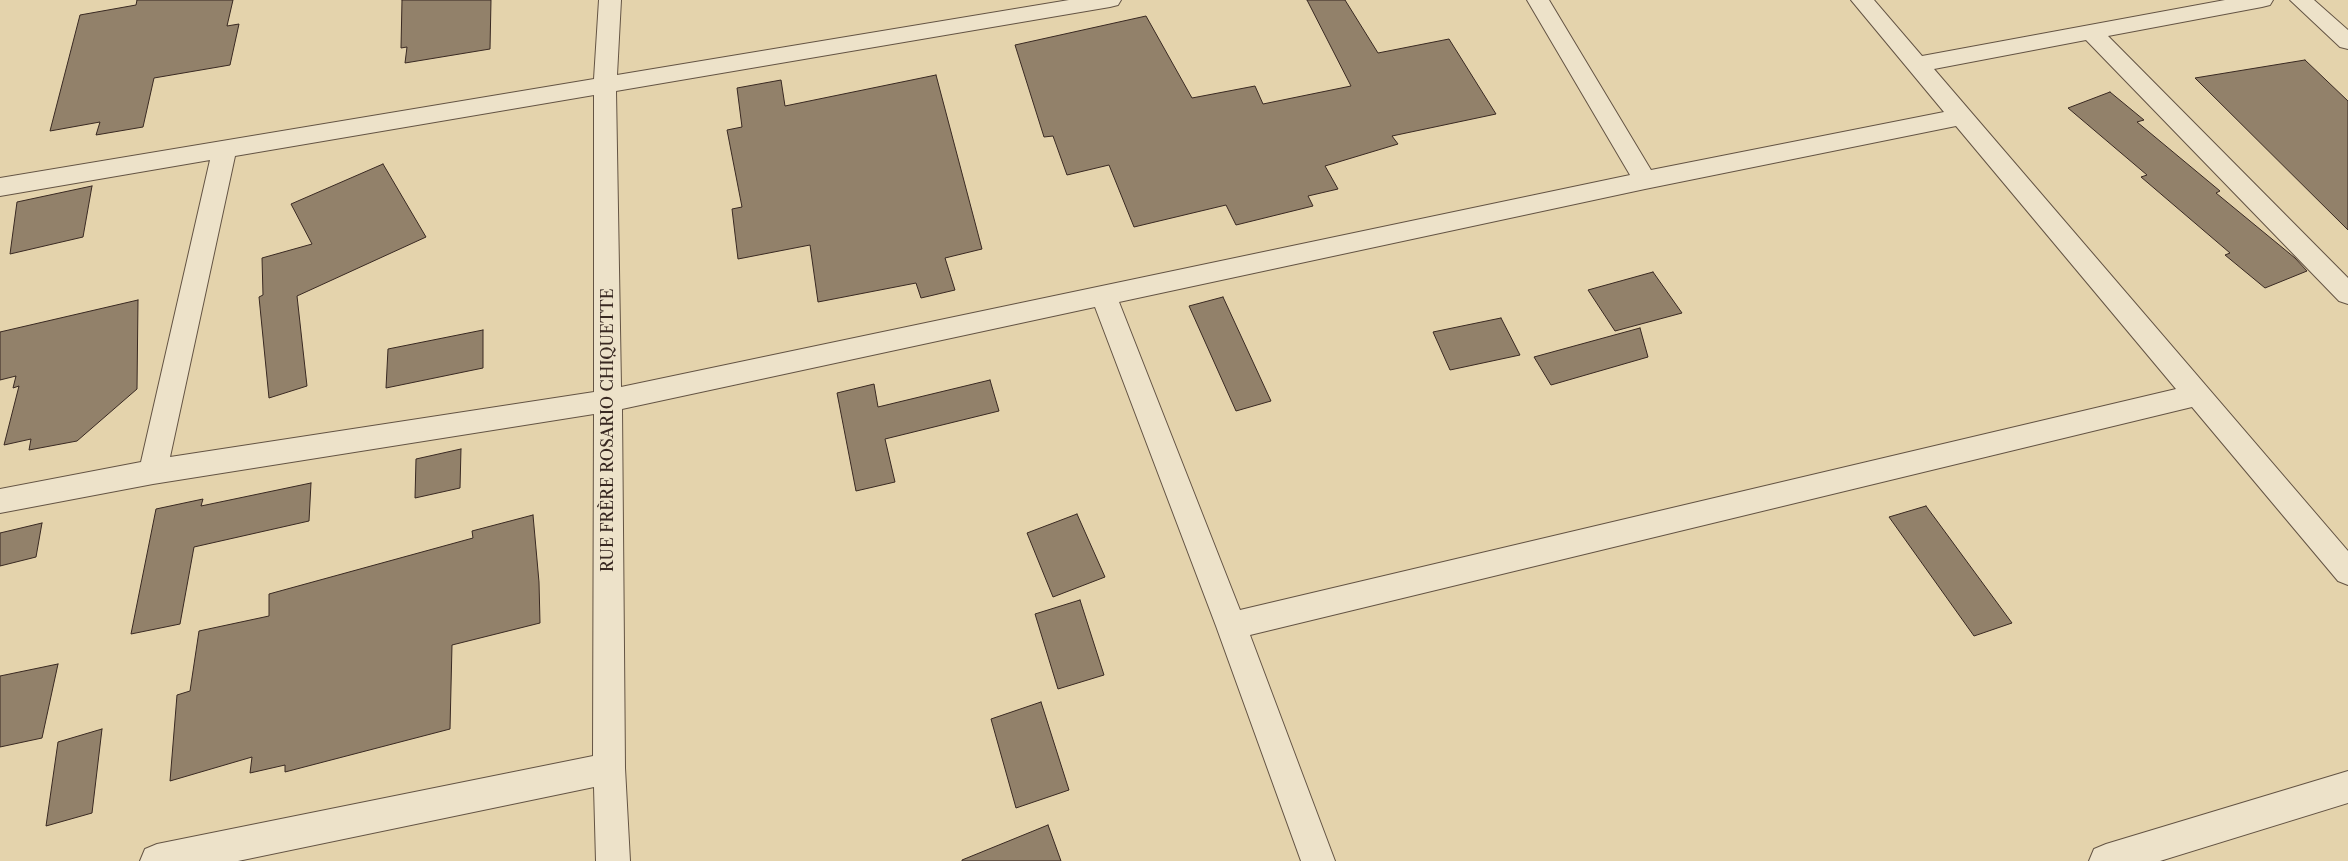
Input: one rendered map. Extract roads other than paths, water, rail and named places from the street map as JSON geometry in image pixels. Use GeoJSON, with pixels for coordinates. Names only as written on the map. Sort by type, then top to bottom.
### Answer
{"type":"FeatureCollection","features":[{"type":"Feature","properties":{"kind":"street","name":"RUE FRÈRE ROSARIO CHIQUETTE"},"geometry":{"type":"LineString","coordinates":[[610,0],[604,86],[608,401],[609,768],[613,861]]}},
{"type":"Feature","properties":{"kind":"street"},"geometry":{"type":"LineString","coordinates":[[0,187],[1110,0]]}},
{"type":"Feature","properties":{"kind":"street"},"geometry":{"type":"LineString","coordinates":[[1538,0],[1645,180]]}},
{"type":"Feature","properties":{"kind":"street"},"geometry":{"type":"LineString","coordinates":[[1862,0],[2348,572]]}},
{"type":"Feature","properties":{"kind":"street"},"geometry":{"type":"LineString","coordinates":[[1917,65],[2262,0]]}},
{"type":"Feature","properties":{"kind":"street"},"geometry":{"type":"LineString","coordinates":[[2301,0],[2348,42]]}},
{"type":"Feature","properties":{"kind":"street"},"geometry":{"type":"LineString","coordinates":[[2091,32],[2348,294]]}},
{"type":"Feature","properties":{"kind":"street"},"geometry":{"type":"LineString","coordinates":[[0,501],[153,472],[608,401],[1645,180],[1961,117]]}},
{"type":"Feature","properties":{"kind":"street"},"geometry":{"type":"LineString","coordinates":[[153,472],[224,150]]}},
{"type":"Feature","properties":{"kind":"street"},"geometry":{"type":"LineString","coordinates":[[1104,296],[1231,626],[1318,861]]}},
{"type":"Feature","properties":{"kind":"street"},"geometry":{"type":"LineString","coordinates":[[1231,626],[2197,395]]}},
{"type":"Feature","properties":{"kind":"street"},"geometry":{"type":"LineString","coordinates":[[157,861],[609,768]]}},
{"type":"Feature","properties":{"kind":"street"},"geometry":{"type":"LineString","coordinates":[[2106,861],[2348,787]]}}]}
